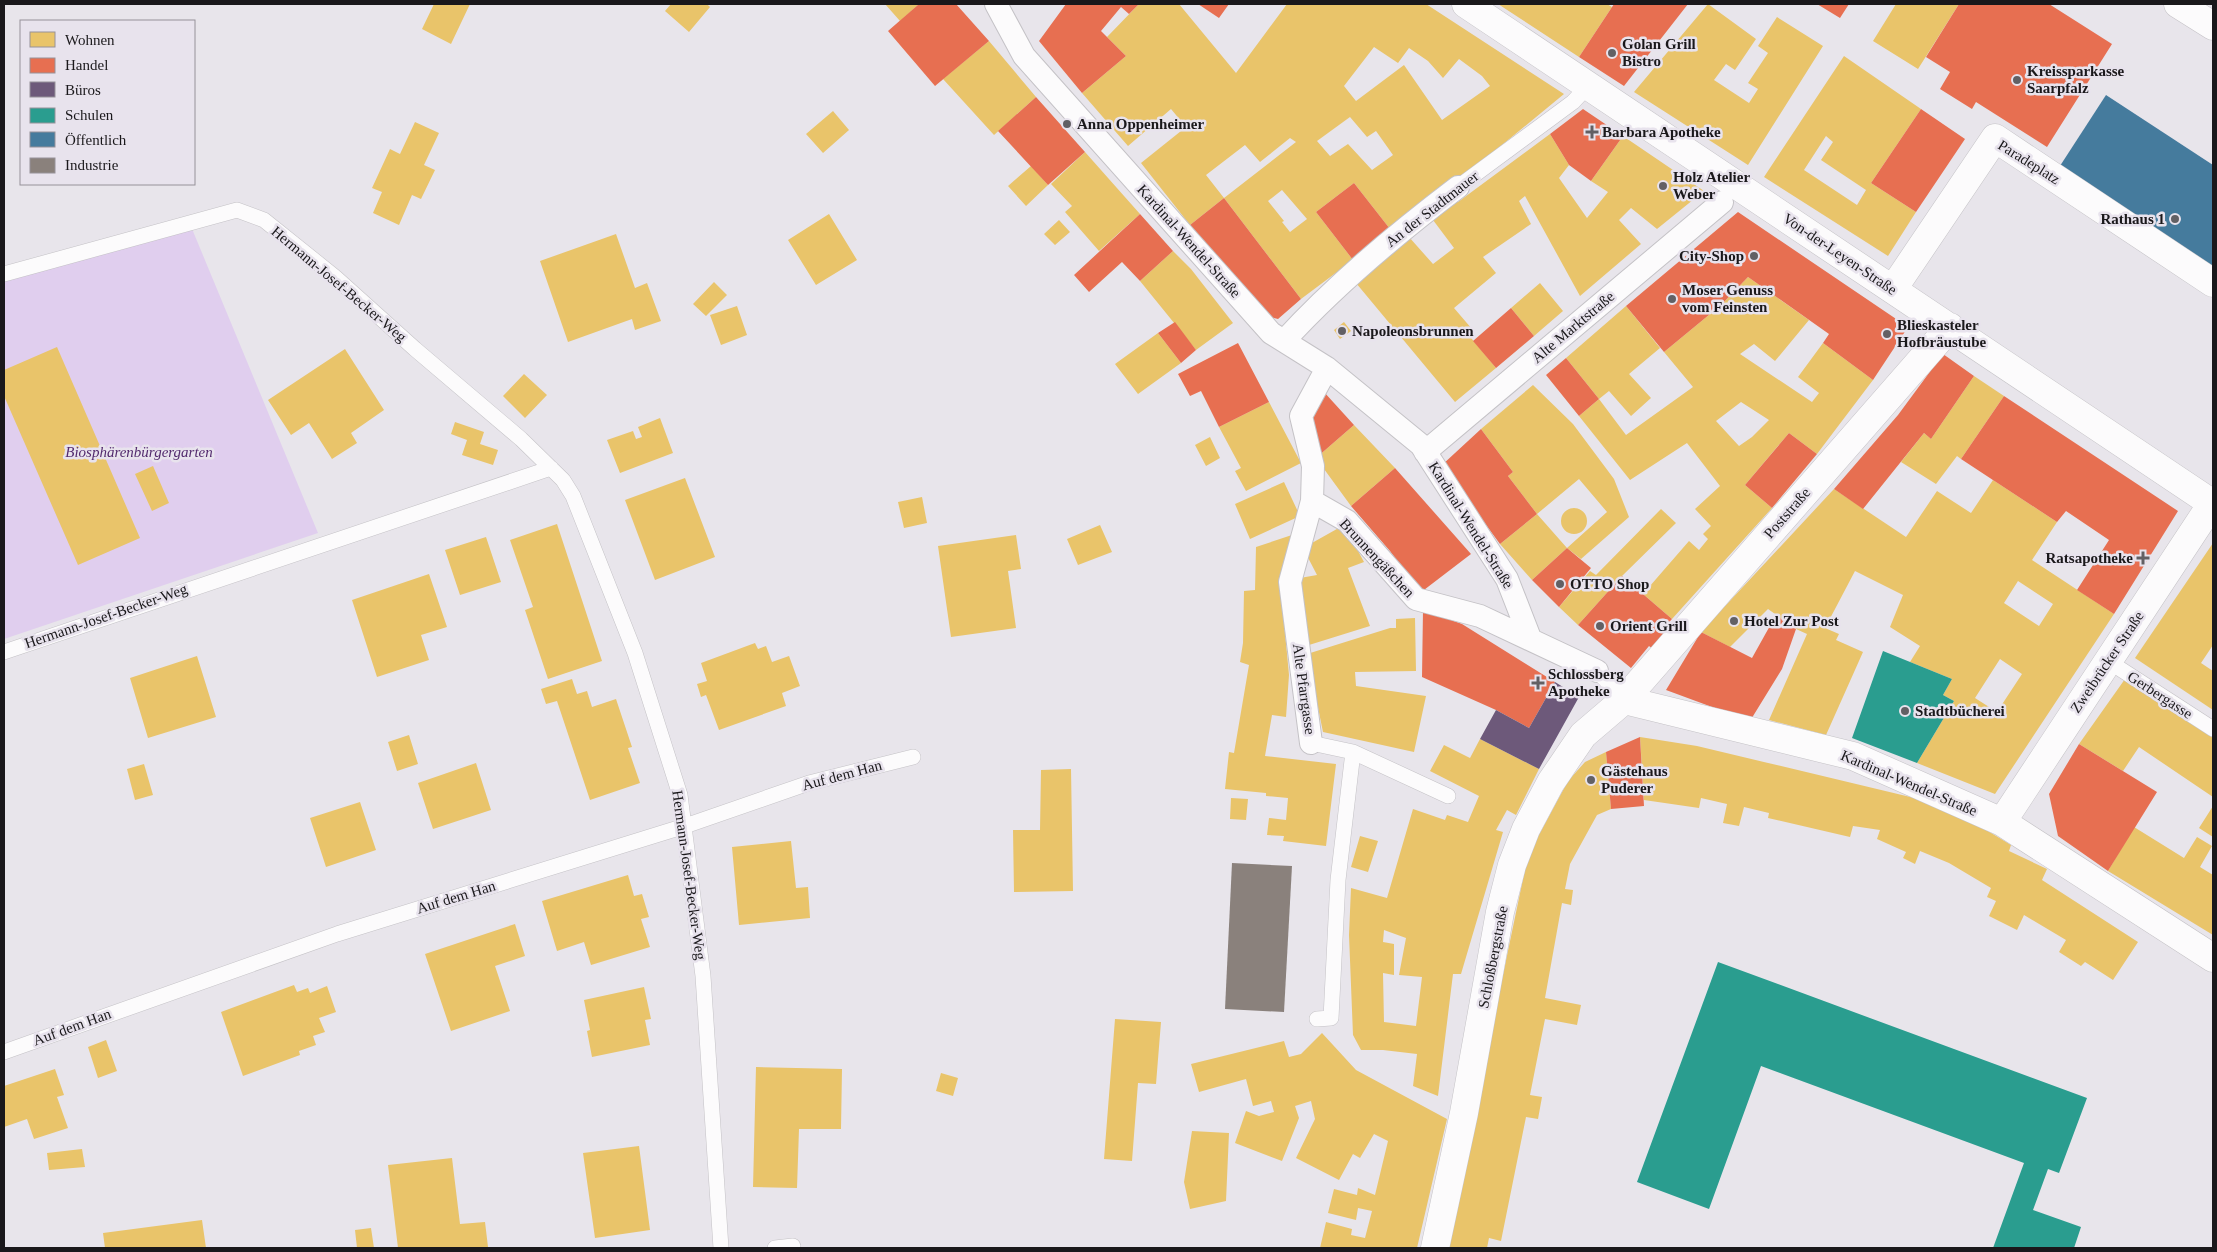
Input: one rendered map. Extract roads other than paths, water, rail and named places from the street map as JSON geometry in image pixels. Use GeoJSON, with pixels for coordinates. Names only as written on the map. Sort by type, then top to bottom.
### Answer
{"type":"FeatureCollection","features":[{"type":"Feature","properties":{"kind":"street","name":"Kardinal-Wendel-Straße"},"geometry":{"type":"LineString","coordinates":[[996,4],[1024,56],[1271,333],[1327,368],[1421,445],[1507,579],[1530,638]]}},
{"type":"Feature","properties":{"kind":"street","name":"Von-der-Leyen-Straße"},"geometry":{"type":"LineString","coordinates":[[1466,4],[1588,86],[1728,193],[1893,288],[2213,503]]}},
{"type":"Feature","properties":{"kind":"street"},"geometry":{"type":"LineString","coordinates":[[2178,4],[2213,26]]}},
{"type":"Feature","properties":{"kind":"street","name":"Paradeplatz"},"geometry":{"type":"LineString","coordinates":[[1893,288],[1995,138],[2213,282]]}},
{"type":"Feature","properties":{"kind":"street","name":"An der Stadtmauer"},"geometry":{"type":"LineString","coordinates":[[1284,341],[1307,316],[1354,272],[1458,187]]}},
{"type":"Feature","properties":{"kind":"street","name":"Alte Marktstraße"},"geometry":{"type":"LineString","coordinates":[[1425,452],[1728,193]]}},
{"type":"Feature","properties":{"kind":"street","name":"Poststraße"},"geometry":{"type":"LineString","coordinates":[[1624,700],[1950,327]]}},
{"type":"Feature","properties":{"kind":"street","name":"Alte Pfarrgasse"},"geometry":{"type":"LineString","coordinates":[[1311,743],[1290,582],[1312,501],[1313,466],[1301,416],[1327,368]]}},
{"type":"Feature","properties":{"kind":"street","name":"Brunnengäßchen"},"geometry":{"type":"LineString","coordinates":[[1312,501],[1347,521],[1416,599],[1480,616],[1530,638]]}},
{"type":"Feature","properties":{"kind":"street","name":"Zweibrücker Straße"},"geometry":{"type":"LineString","coordinates":[[2002,822],[2213,503]]}},
{"type":"Feature","properties":{"kind":"street"},"geometry":{"type":"LineString","coordinates":[[1530,638],[1597,670]]}},
{"type":"Feature","properties":{"kind":"street","name":"Kardinal-Wendel-Straße"},"geometry":{"type":"LineString","coordinates":[[1624,700],[1853,756],[2002,822],[2213,958]]}},
{"type":"Feature","properties":{"kind":"street","name":"Schloßbergstraße"},"geometry":{"type":"LineString","coordinates":[[1435,1248],[1467,1098],[1500,912],[1512,864],[1526,829],[1551,782],[1583,735],[1624,700]]}},
{"type":"Feature","properties":{"kind":"lane","name":"An der Stadtmauer"},"geometry":{"type":"LineString","coordinates":[[1458,187],[1574,102],[1588,86]]}},
{"type":"Feature","properties":{"kind":"lane","name":"Hermann-Josef-Becker-Weg"},"geometry":{"type":"LineString","coordinates":[[4,274],[236,210],[264,220],[336,277],[415,349],[521,439],[563,480],[573,496],[634,653],[680,795],[686,826],[703,976],[721,1248]]}},
{"type":"Feature","properties":{"kind":"lane","name":"Hermann-Josef-Becker-Weg"},"geometry":{"type":"LineString","coordinates":[[4,652],[551,468]]}},
{"type":"Feature","properties":{"kind":"lane","name":"Gerbergasse"},"geometry":{"type":"LineString","coordinates":[[2108,661],[2213,729]]}},
{"type":"Feature","properties":{"kind":"lane"},"geometry":{"type":"LineString","coordinates":[[1597,670],[1624,700]]}},
{"type":"Feature","properties":{"kind":"lane","name":"Alte Pfarrgasse"},"geometry":{"type":"LineString","coordinates":[[1311,743],[1353,752],[1448,796]]}},
{"type":"Feature","properties":{"kind":"lane"},"geometry":{"type":"LineString","coordinates":[[1324,1018],[1353,752]]}},
{"type":"Feature","properties":{"kind":"lane","name":"Auf dem Han"},"geometry":{"type":"LineString","coordinates":[[4,1052],[338,934],[686,826],[809,783],[913,757]]}},
{"type":"Feature","properties":{"kind":"lane"},"geometry":{"type":"LineString","coordinates":[[775,1248],[793,1246]]}},
{"type":"Feature","properties":{"kind":"place","name":"Golan Grill Bistro"},"geometry":{"type":"Point","coordinates":[1612,53]}},
{"type":"Feature","properties":{"kind":"place","name":"Kreissparkasse Saarpfalz"},"geometry":{"type":"Point","coordinates":[2017,80]}},
{"type":"Feature","properties":{"kind":"place","name":"Anna Oppenheimer"},"geometry":{"type":"Point","coordinates":[1067,124]}},
{"type":"Feature","properties":{"kind":"place","name":"Barbara Apotheke"},"geometry":{"type":"Point","coordinates":[1592,132]}},
{"type":"Feature","properties":{"kind":"place","name":"Holz Atelier Weber"},"geometry":{"type":"Point","coordinates":[1663,186]}},
{"type":"Feature","properties":{"kind":"place","name":"Rathaus 1"},"geometry":{"type":"Point","coordinates":[2175,219]}},
{"type":"Feature","properties":{"kind":"place","name":"City-Shop"},"geometry":{"type":"Point","coordinates":[1754,256]}},
{"type":"Feature","properties":{"kind":"place","name":"Moser Genuss vom Feinsten"},"geometry":{"type":"Point","coordinates":[1672,299]}},
{"type":"Feature","properties":{"kind":"place","name":"Napoleonsbrunnen"},"geometry":{"type":"Point","coordinates":[1342,331]}},
{"type":"Feature","properties":{"kind":"place","name":"Blieskasteler Hofbräustube"},"geometry":{"type":"Point","coordinates":[1887,334]}},
{"type":"Feature","properties":{"kind":"place","name":"Ratsapotheke"},"geometry":{"type":"Point","coordinates":[2143,558]}},
{"type":"Feature","properties":{"kind":"place","name":"OTTO Shop"},"geometry":{"type":"Point","coordinates":[1560,584]}},
{"type":"Feature","properties":{"kind":"place","name":"Hotel Zur Post"},"geometry":{"type":"Point","coordinates":[1734,621]}},
{"type":"Feature","properties":{"kind":"place","name":"Orient Grill"},"geometry":{"type":"Point","coordinates":[1600,626]}},
{"type":"Feature","properties":{"kind":"place","name":"Schlossberg Apotheke"},"geometry":{"type":"Point","coordinates":[1538,683]}},
{"type":"Feature","properties":{"kind":"place","name":"Stadtbücherei"},"geometry":{"type":"Point","coordinates":[1905,711]}},
{"type":"Feature","properties":{"kind":"place","name":"Gästehaus Puderer"},"geometry":{"type":"Point","coordinates":[1591,780]}},
{"type":"Feature","properties":{"kind":"park label","name":"Biosphärenbürgergarten"},"geometry":{"type":"Point","coordinates":[139,452]}}]}
